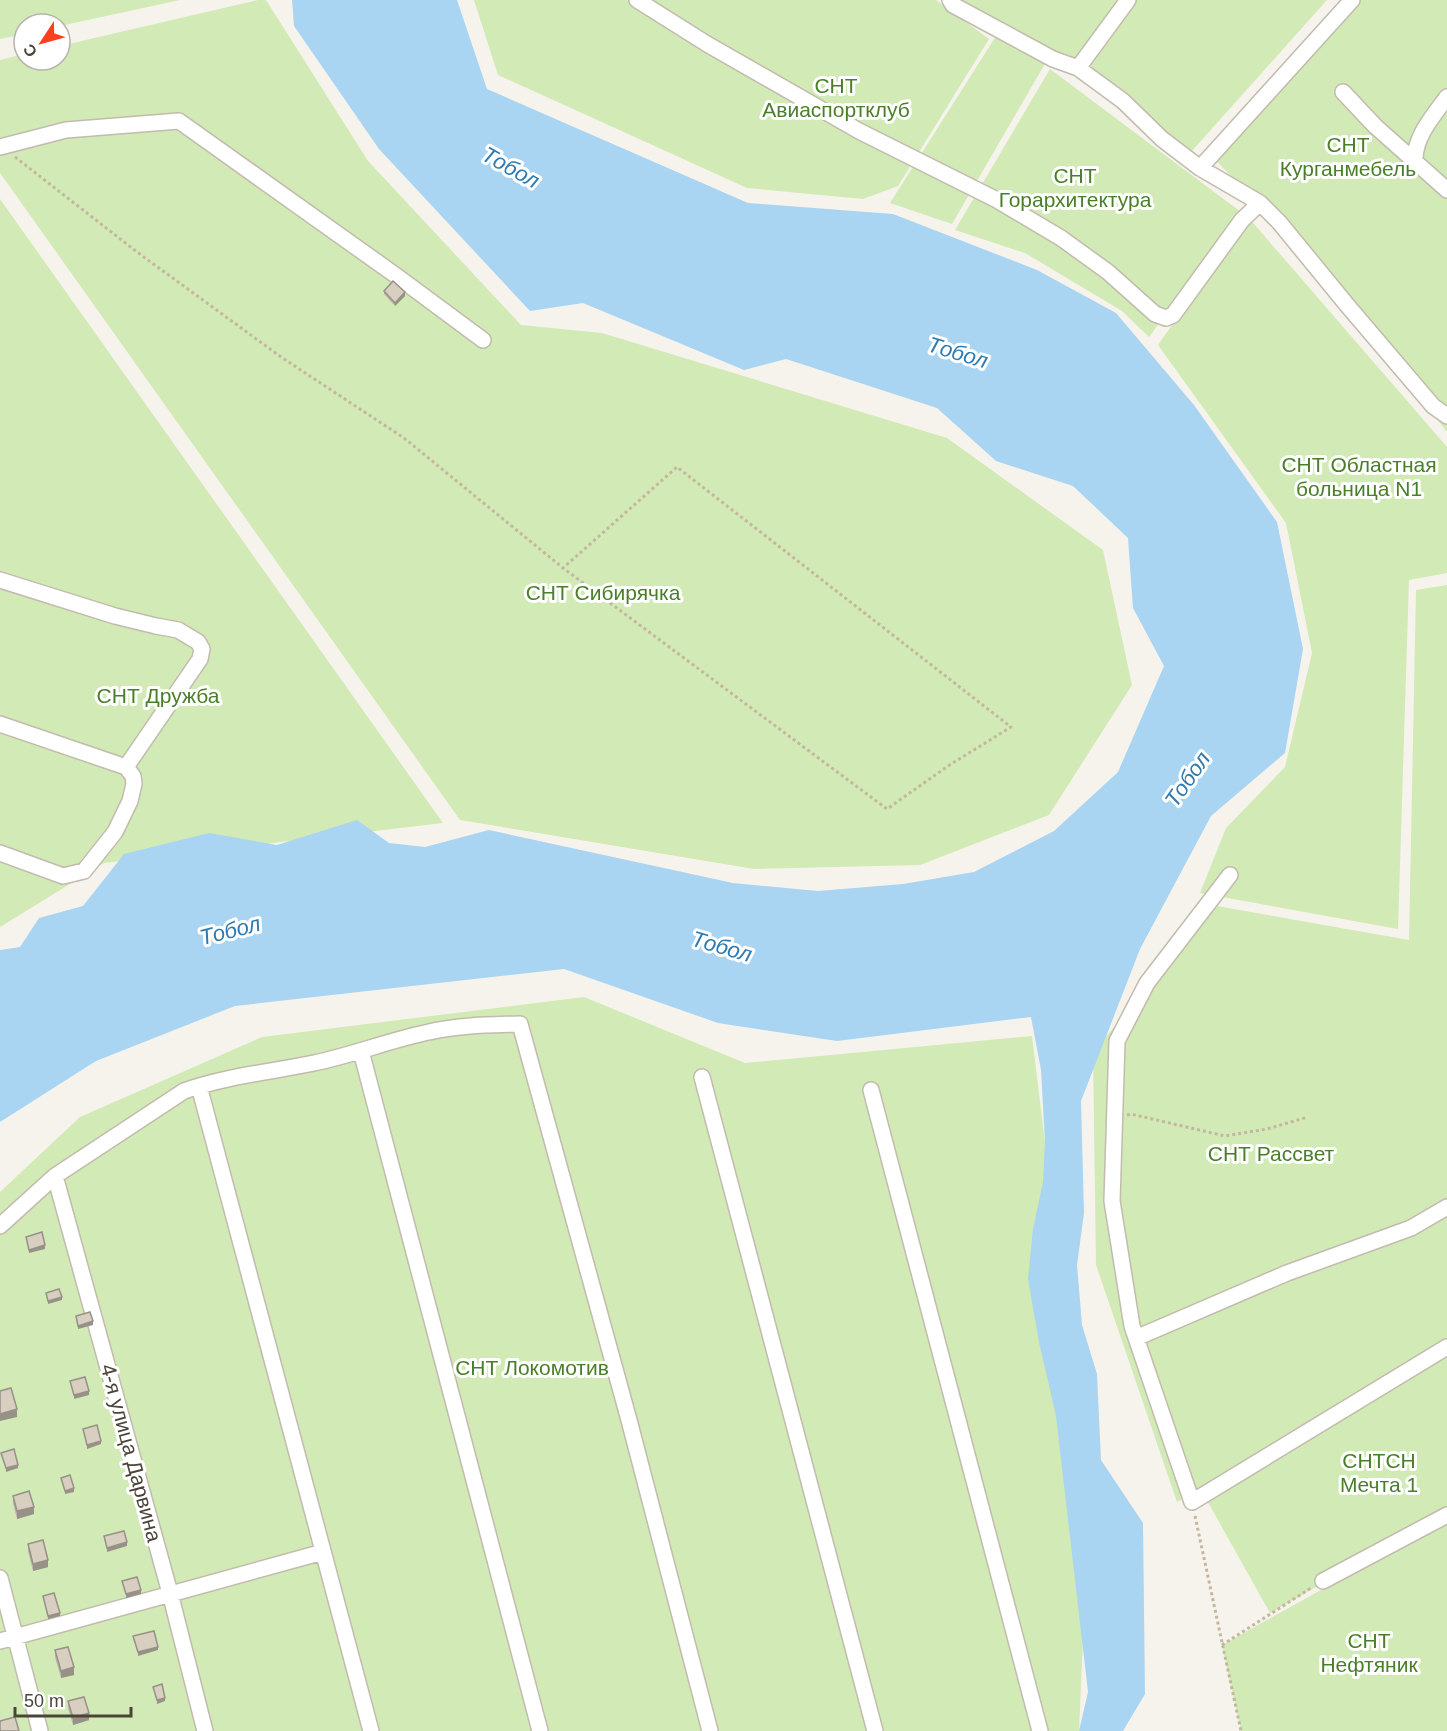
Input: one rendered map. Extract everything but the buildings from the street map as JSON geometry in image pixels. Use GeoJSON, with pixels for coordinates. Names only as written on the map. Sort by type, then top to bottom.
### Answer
{"type":"FeatureCollection","features":[{"type":"Feature","properties":{"kind":"street"},"geometry":{"type":"LineString","coordinates":[[637,0],[707,44],[849,125],[997,200],[1061,238],[1108,272],[1155,314],[1166,318],[1173,315],[1242,220],[1260,203]]}},
{"type":"Feature","properties":{"kind":"street"},"geometry":{"type":"LineString","coordinates":[[950,0],[953,5],[1053,59],[1078,68],[1124,101],[1162,139],[1200,168],[1260,203],[1279,222],[1433,406],[1447,416]]}},
{"type":"Feature","properties":{"kind":"street"},"geometry":{"type":"LineString","coordinates":[[1078,68],[1128,0]]}},
{"type":"Feature","properties":{"kind":"street"},"geometry":{"type":"LineString","coordinates":[[1200,168],[1352,0]]}},
{"type":"Feature","properties":{"kind":"street"},"geometry":{"type":"LineString","coordinates":[[1343,92],[1375,126],[1447,190]]}},
{"type":"Feature","properties":{"kind":"street"},"geometry":{"type":"LineString","coordinates":[[1415,160],[1414,150],[1418,141],[1447,97]]}},
{"type":"Feature","properties":{"kind":"street"},"geometry":{"type":"LineString","coordinates":[[1,147],[66,130],[179,121],[483,340]]}},
{"type":"Feature","properties":{"kind":"street"},"geometry":{"type":"LineString","coordinates":[[0,579],[115,616],[156,627],[178,630],[198,642],[202,649],[200,659],[126,767]]}},
{"type":"Feature","properties":{"kind":"street"},"geometry":{"type":"LineString","coordinates":[[0,724],[126,767],[133,776],[134,783],[130,801],[115,832],[84,871],[63,876],[0,853]]}},
{"type":"Feature","properties":{"kind":"street"},"geometry":{"type":"LineString","coordinates":[[1230,875],[1147,983],[1117,1041],[1112,1201],[1114,1225],[1132,1326],[1192,1502],[1447,1347]]}},
{"type":"Feature","properties":{"kind":"street"},"geometry":{"type":"LineString","coordinates":[[0,1226],[55,1176],[184,1091],[361,1052],[430,1031],[520,1024],[629,1420],[710,1731]]}},
{"type":"Feature","properties":{"kind":"street"},"geometry":{"type":"LineString","coordinates":[[361,1052],[540,1731]]}},
{"type":"Feature","properties":{"kind":"street"},"geometry":{"type":"LineString","coordinates":[[702,1077],[875,1731]]}},
{"type":"Feature","properties":{"kind":"street"},"geometry":{"type":"LineString","coordinates":[[199,1086],[371,1731]]}},
{"type":"Feature","properties":{"kind":"street"},"geometry":{"type":"LineString","coordinates":[[871,1090],[1040,1731]]}},
{"type":"Feature","properties":{"kind":"street","name":"4-я улица Дарвина"},"geometry":{"type":"LineString","coordinates":[[55,1176],[170,1593],[205,1731]]}},
{"type":"Feature","properties":{"kind":"street"},"geometry":{"type":"LineString","coordinates":[[1136,1338],[1287,1273],[1411,1228],[1447,1207]]}},
{"type":"Feature","properties":{"kind":"street"},"geometry":{"type":"LineString","coordinates":[[1323,1581],[1447,1515]]}},
{"type":"Feature","properties":{"kind":"street"},"geometry":{"type":"LineString","coordinates":[[0,1641],[323,1552]]}},
{"type":"Feature","properties":{"kind":"street"},"geometry":{"type":"LineString","coordinates":[[0,1578],[40,1731]]}},
{"type":"Feature","properties":{"kind":"path"},"geometry":{"type":"LineString","coordinates":[[1,147],[137,252],[281,357],[404,438],[563,568],[887,809],[948,766],[1011,728],[677,467],[563,568]]}},
{"type":"Feature","properties":{"kind":"path"},"geometry":{"type":"LineString","coordinates":[[1114,1117],[1131,1114],[1225,1136],[1267,1129],[1308,1118]]}},
{"type":"Feature","properties":{"kind":"path"},"geometry":{"type":"LineString","coordinates":[[1192,1502],[1242,1731]]}},
{"type":"Feature","properties":{"kind":"path"},"geometry":{"type":"LineString","coordinates":[[1222,1645],[1323,1581]]}},
{"type":"Feature","properties":{"kind":"green space"},"geometry":{"type":"Polygon","coordinates":[[[0,0],[180,0],[72,23],[72,12],[12,12],[12,36],[0,39],[0,0]]]}},
{"type":"Feature","properties":{"kind":"green space","name":"СНТ Сибирячка"},"geometry":{"type":"Polygon","coordinates":[[[266,0],[368,161],[521,325],[602,333],[947,438],[1103,550],[1132,685],[1049,815],[920,865],[754,869],[460,820],[0,173],[0,60],[12,57],[12,72],[72,72],[72,43],[266,0]]]}},
{"type":"Feature","properties":{"kind":"green space","name":"СНТ Авиаспортклуб"},"geometry":{"type":"Polygon","coordinates":[[[474,0],[936,0],[989,39],[898,186],[863,199],[747,188],[498,75],[474,0]]]}},
{"type":"Feature","properties":{"kind":"green space"},"geometry":{"type":"Polygon","coordinates":[[[960,0],[1327,0],[1191,152],[1053,50],[952,224],[890,203],[1003,25],[960,0]]]}},
{"type":"Feature","properties":{"kind":"green space","name":"СНТ Курганмебель"},"geometry":{"type":"Polygon","coordinates":[[[1360,0],[1447,0],[1447,432],[1325,277],[1213,157],[1360,0]]]}},
{"type":"Feature","properties":{"kind":"green space","name":"СНТ Горархитектура"},"geometry":{"type":"Polygon","coordinates":[[[1050,69],[1241,212],[1149,337],[1122,311],[1025,253],[955,230],[1050,69]]]}},
{"type":"Feature","properties":{"kind":"green space","name":"СНТ Дружба"},"geometry":{"type":"Polygon","coordinates":[[[0,199],[443,823],[104,863],[0,927],[0,199]]]}},
{"type":"Feature","properties":{"kind":"green space","name":"СНТ Областная больница N1"},"geometry":{"type":"Polygon","coordinates":[[[1248,217],[1447,447],[1447,573],[1409,580],[1398,929],[1200,893],[1226,828],[1285,767],[1312,653],[1286,523],[1158,345],[1248,217]]]}},
{"type":"Feature","properties":{"kind":"green space","name":"СНТ Рассвет"},"geometry":{"type":"Polygon","coordinates":[[[1447,585],[1447,1343],[1177,1502],[1096,1265],[1093,1052],[1217,906],[1409,940],[1416,590],[1447,585]]]}},
{"type":"Feature","properties":{"kind":"green space","name":"СНТ Локомотив"},"geometry":{"type":"Polygon","coordinates":[[[584,997],[745,1063],[1032,1036],[1089,1504],[1079,1731],[0,1731],[0,1192],[80,1117],[262,1037],[584,997]]]}},
{"type":"Feature","properties":{"kind":"green space","name":"СНТСН Мечта 1"},"geometry":{"type":"Polygon","coordinates":[[[1447,1355],[1447,1513],[1270,1613],[1205,1497],[1447,1355]]]}},
{"type":"Feature","properties":{"kind":"green space","name":"СНТ Нефтяник"},"geometry":{"type":"Polygon","coordinates":[[[1447,1520],[1447,1731],[1241,1731],[1222,1645],[1447,1520]]]}},
{"type":"Feature","properties":{"kind":"water","name":"Тобол"},"geometry":{"type":"Polygon","coordinates":[[[292,0],[457,0],[487,89],[748,203],[893,214],[1037,270],[1116,313],[1194,405],[1277,522],[1303,649],[1285,753],[1211,816],[1140,949],[1081,1101],[1084,1213],[1077,1265],[1082,1325],[1097,1374],[1101,1460],[1143,1523],[1145,1694],[1123,1731],[1079,1731],[1088,1692],[1056,1416],[1039,1342],[1028,1279],[1033,1229],[1043,1182],[1045,1142],[1041,1070],[1031,1017],[837,1041],[718,1023],[564,969],[235,1006],[96,1061],[0,1122],[0,950],[20,947],[39,918],[83,906],[124,854],[209,833],[277,845],[357,820],[389,843],[425,847],[489,830],[733,883],[818,891],[903,884],[974,872],[1054,831],[1118,772],[1164,666],[1133,608],[1128,538],[1073,486],[996,461],[937,408],[786,359],[744,370],[583,303],[530,311],[379,149],[294,26],[292,0]]]}}]}
